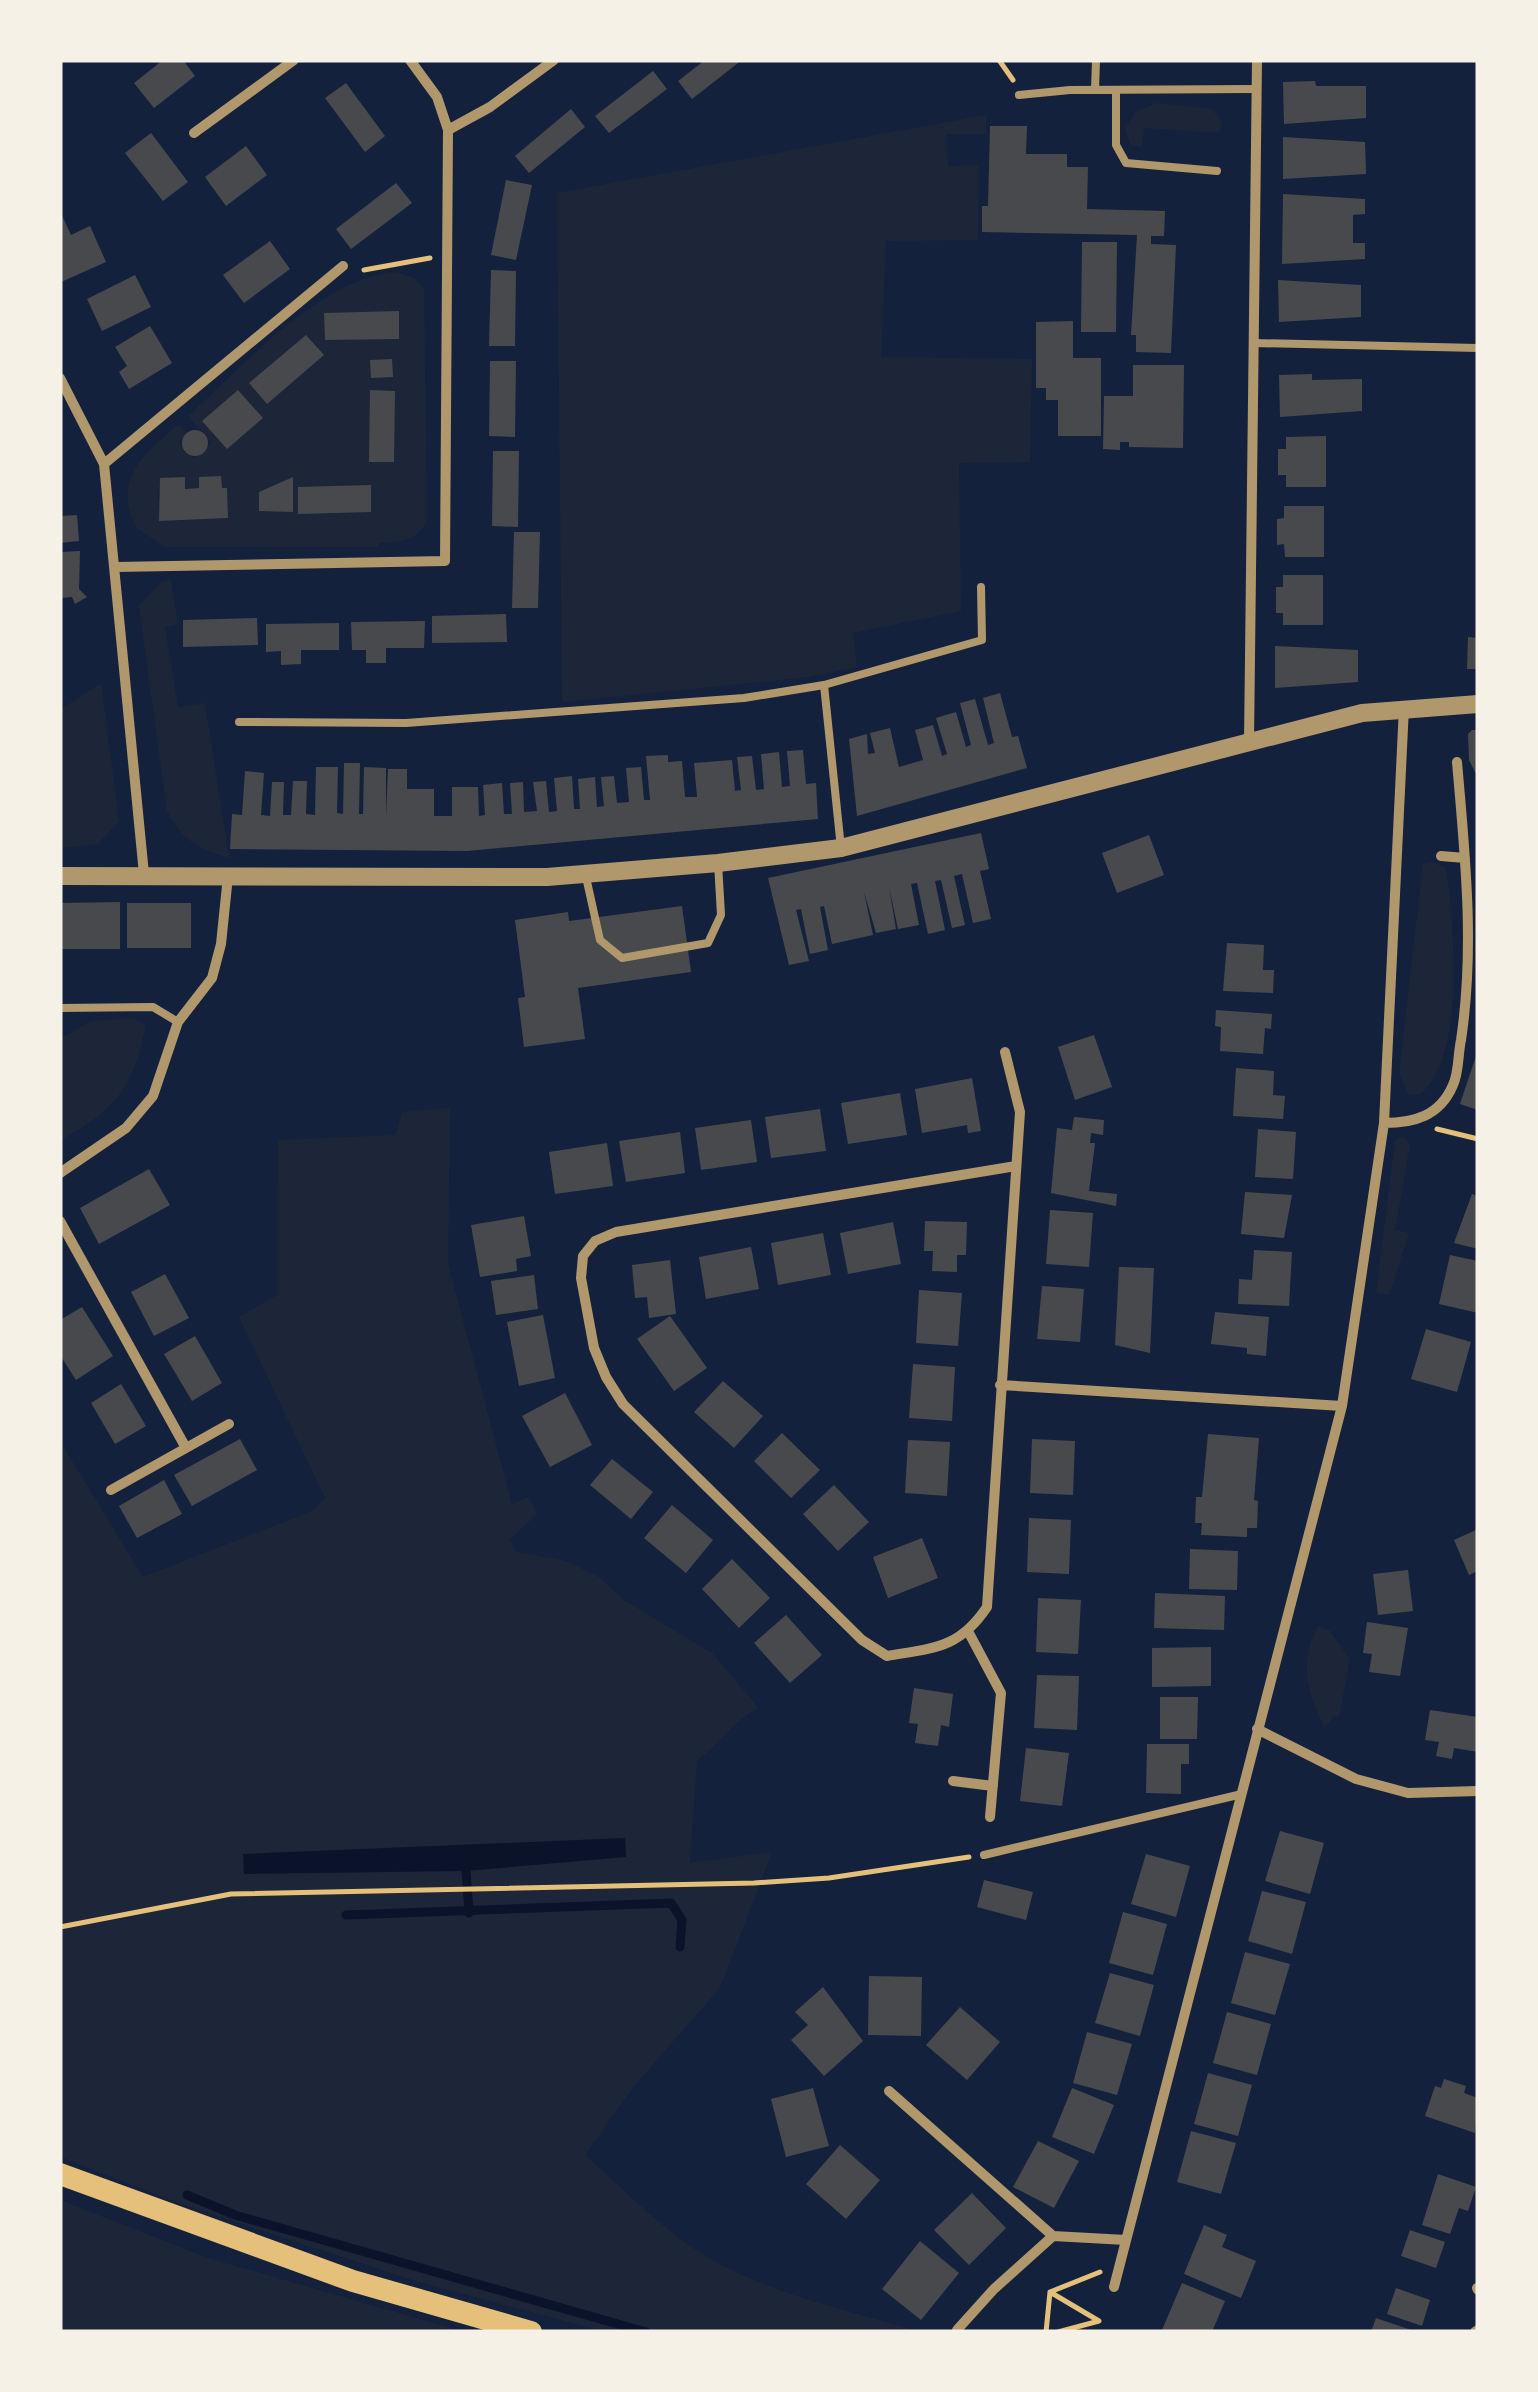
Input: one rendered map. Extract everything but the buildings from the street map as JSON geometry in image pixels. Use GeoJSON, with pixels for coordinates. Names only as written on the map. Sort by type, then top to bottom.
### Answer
{"type":"FeatureCollection","features":[{"type":"Feature","properties":{"kind":"main road"},"geometry":{"type":"LineString","coordinates":[[60,2174],[353,2280],[531,2332]]}},
{"type":"Feature","properties":{"kind":"street"},"geometry":{"type":"LineString","coordinates":[[194,133],[294,60]]}},
{"type":"Feature","properties":{"kind":"street"},"geometry":{"type":"LineString","coordinates":[[116,567],[444,561],[448,130],[437,97],[410,60]]}},
{"type":"Feature","properties":{"kind":"street"},"geometry":{"type":"LineString","coordinates":[[448,130],[490,107],[554,60]]}},
{"type":"Feature","properties":{"kind":"street"},"geometry":{"type":"LineString","coordinates":[[1249,742],[1257,60]]}},
{"type":"Feature","properties":{"kind":"street"},"geometry":{"type":"LineString","coordinates":[[104,464],[343,266]]}},
{"type":"Feature","properties":{"kind":"street"},"geometry":{"type":"LineString","coordinates":[[60,378],[104,464],[144,874]]}},
{"type":"Feature","properties":{"kind":"street"},"geometry":{"type":"LineString","coordinates":[[60,876],[586,876],[718,863],[841,848],[1362,712],[1478,704]]}},
{"type":"Feature","properties":{"kind":"street"},"geometry":{"type":"LineString","coordinates":[[1114,2287],[1342,1406],[1384,1123],[1404,708]]}},
{"type":"Feature","properties":{"kind":"street"},"geometry":{"type":"LineString","coordinates":[[1384,1123],[1413,1122],[1434,1111],[1454,1085],[1466,1008],[1465,858],[1457,762]]}},
{"type":"Feature","properties":{"kind":"street"},"geometry":{"type":"LineString","coordinates":[[1441,856],[1465,858]]}},
{"type":"Feature","properties":{"kind":"street"},"geometry":{"type":"LineString","coordinates":[[60,1173],[126,1128],[152,1096],[178,1022],[212,978],[222,944],[228,876]]}},
{"type":"Feature","properties":{"kind":"street"},"geometry":{"type":"LineString","coordinates":[[1005,1052],[1020,1112],[987,1607],[970,1633],[943,1646],[886,1656],[862,1640],[623,1404],[594,1348],[580,1278],[583,1256],[595,1240],[616,1232],[1016,1166]]}},
{"type":"Feature","properties":{"kind":"street"},"geometry":{"type":"LineString","coordinates":[[60,1221],[186,1448]]}},
{"type":"Feature","properties":{"kind":"street"},"geometry":{"type":"LineString","coordinates":[[1000,1385],[1342,1406]]}},
{"type":"Feature","properties":{"kind":"street"},"geometry":{"type":"LineString","coordinates":[[112,1490],[228,1424]]}},
{"type":"Feature","properties":{"kind":"street"},"geometry":{"type":"LineString","coordinates":[[970,1633],[1001,1693],[990,1817]]}},
{"type":"Feature","properties":{"kind":"street"},"geometry":{"type":"LineString","coordinates":[[1257,1729],[1356,1779],[1408,1792],[1478,1791]]}},
{"type":"Feature","properties":{"kind":"street"},"geometry":{"type":"LineString","coordinates":[[953,1781],[993,1786]]}},
{"type":"Feature","properties":{"kind":"street"},"geometry":{"type":"LineString","coordinates":[[890,2091],[1053,2236],[1126,2240]]}},
{"type":"Feature","properties":{"kind":"street"},"geometry":{"type":"LineString","coordinates":[[957,2330],[994,2289],[1053,2236]]}},
{"type":"Feature","properties":{"kind":"lane"},"geometry":{"type":"LineString","coordinates":[[1095,90],[1096,60]]}},
{"type":"Feature","properties":{"kind":"lane"},"geometry":{"type":"LineString","coordinates":[[1019,95],[1095,90],[1257,89]]}},
{"type":"Feature","properties":{"kind":"lane"},"geometry":{"type":"LineString","coordinates":[[1116,90],[1116,145],[1126,163],[1217,171]]}},
{"type":"Feature","properties":{"kind":"lane"},"geometry":{"type":"LineString","coordinates":[[1254,343],[1478,348]]}},
{"type":"Feature","properties":{"kind":"lane"},"geometry":{"type":"LineString","coordinates":[[239,722],[406,723],[744,698],[824,685],[982,640],[981,587]]}},
{"type":"Feature","properties":{"kind":"lane"},"geometry":{"type":"LineString","coordinates":[[824,685],[841,848]]}},
{"type":"Feature","properties":{"kind":"lane"},"geometry":{"type":"LineString","coordinates":[[1465,858],[1478,858]]}},
{"type":"Feature","properties":{"kind":"lane"},"geometry":{"type":"LineString","coordinates":[[586,876],[600,940],[622,958],[708,943],[721,915],[718,863]]}},
{"type":"Feature","properties":{"kind":"lane"},"geometry":{"type":"LineString","coordinates":[[60,1008],[154,1007],[178,1022]]}},
{"type":"Feature","properties":{"kind":"lane"},"geometry":{"type":"LineString","coordinates":[[984,1855],[1242,1794]]}},
{"type":"Feature","properties":{"kind":"path"},"geometry":{"type":"LineString","coordinates":[[364,270],[412,259],[444,258]]}},
{"type":"Feature","properties":{"kind":"path"},"geometry":{"type":"LineString","coordinates":[[1413,1122],[1478,1139]]}},
{"type":"Feature","properties":{"kind":"path"},"geometry":{"type":"LineString","coordinates":[[60,1927],[231,1894],[484,1892],[772,1882],[984,1855]]}},
{"type":"Feature","properties":{"kind":"path"},"geometry":{"type":"LineString","coordinates":[[1050,2292],[1103,2270],[1117,2274]]}},
{"type":"Feature","properties":{"kind":"path"},"geometry":{"type":"LineString","coordinates":[[1046,2332],[1050,2292]]}},
{"type":"Feature","properties":{"kind":"path"},"geometry":{"type":"LineString","coordinates":[[1050,2292],[1099,2321],[1058,2332]]}},
{"type":"Feature","properties":{"kind":"shaded area"},"geometry":{"type":"Polygon","coordinates":[[[1157,103],[1212,109],[1222,122],[1220,133],[1144,128],[1142,147],[1130,144],[1124,125],[1129,124],[1134,113],[1157,103]]]}},
{"type":"Feature","properties":{"kind":"shaded area"},"geometry":{"type":"Polygon","coordinates":[[[986,115],[986,134],[946,134],[948,166],[979,165],[978,240],[886,241],[881,357],[1032,359],[1030,462],[959,463],[961,611],[853,633],[857,667],[808,677],[562,702],[557,193],[986,115]]]}},
{"type":"Feature","properties":{"kind":"shaded area"},"geometry":{"type":"Polygon","coordinates":[[[396,272],[416,279],[424,290],[427,521],[423,528],[407,540],[379,543],[378,547],[165,547],[137,528],[127,496],[129,482],[154,446],[179,424],[187,434],[179,442],[194,458],[211,443],[188,416],[311,307],[367,278],[396,272]],[[226,488],[158,489],[160,521],[228,518],[226,488]]]}},
{"type":"Feature","properties":{"kind":"shaded area"},"geometry":{"type":"Polygon","coordinates":[[[171,580],[178,624],[165,627],[178,707],[205,703],[229,858],[192,842],[167,811],[139,606],[161,582],[171,580]]]}},
{"type":"Feature","properties":{"kind":"shaded area"},"geometry":{"type":"Polygon","coordinates":[[[101,683],[119,821],[98,844],[60,848],[60,710],[101,683]]]}},
{"type":"Feature","properties":{"kind":"shaded area"},"geometry":{"type":"Polygon","coordinates":[[[1433,862],[1446,868],[1448,881],[1453,995],[1444,1055],[1434,1078],[1419,1095],[1408,1094],[1399,1073],[1423,864],[1433,862]]]}},
{"type":"Feature","properties":{"kind":"shaded area"},"geometry":{"type":"Polygon","coordinates":[[[133,1018],[146,1025],[127,1082],[109,1107],[60,1141],[60,1039],[91,1021],[133,1018]]]}},
{"type":"Feature","properties":{"kind":"shaded area"},"geometry":{"type":"Polygon","coordinates":[[[450,1108],[448,1264],[512,1504],[529,1497],[537,1514],[510,1540],[516,1552],[566,1561],[599,1577],[624,1600],[712,1653],[759,1708],[697,1760],[690,1863],[772,1852],[720,1988],[634,2086],[585,2155],[663,2225],[716,2262],[802,2298],[921,2332],[606,2332],[419,2282],[178,2203],[60,2157],[60,1441],[143,1577],[312,1511],[325,1498],[239,1317],[277,1295],[278,1140],[396,1135],[402,1112],[450,1108]]]}},
{"type":"Feature","properties":{"kind":"shaded area"},"geometry":{"type":"Polygon","coordinates":[[[1403,1136],[1410,1144],[1395,1230],[1409,1233],[1389,1295],[1376,1293],[1395,1141],[1403,1136]]]}},
{"type":"Feature","properties":{"kind":"shaded area"},"geometry":{"type":"Polygon","coordinates":[[[1318,1626],[1330,1631],[1350,1659],[1339,1717],[1334,1716],[1325,1727],[1307,1677],[1308,1652],[1318,1626]]]}},
{"type":"Feature","properties":{"kind":"shaded area"},"geometry":{"type":"Polygon","coordinates":[[[625,1838],[626,1857],[466,1871],[244,1874],[243,1854],[625,1838]]]}},
{"type":"Feature","properties":{"kind":"shaded area"},"geometry":{"type":"Polygon","coordinates":[[[60,2200],[208,2258],[465,2332],[60,2332],[60,2200]]]}},
{"type":"Feature","properties":{"kind":"waterway"},"geometry":{"type":"LineString","coordinates":[[466,1871],[469,1913]]}},
{"type":"Feature","properties":{"kind":"waterway"},"geometry":{"type":"LineString","coordinates":[[346,1915],[671,1903],[682,1920],[680,1947]]}},
{"type":"Feature","properties":{"kind":"waterway"},"geometry":{"type":"LineString","coordinates":[[187,2195],[235,2215],[646,2332]]}}]}
